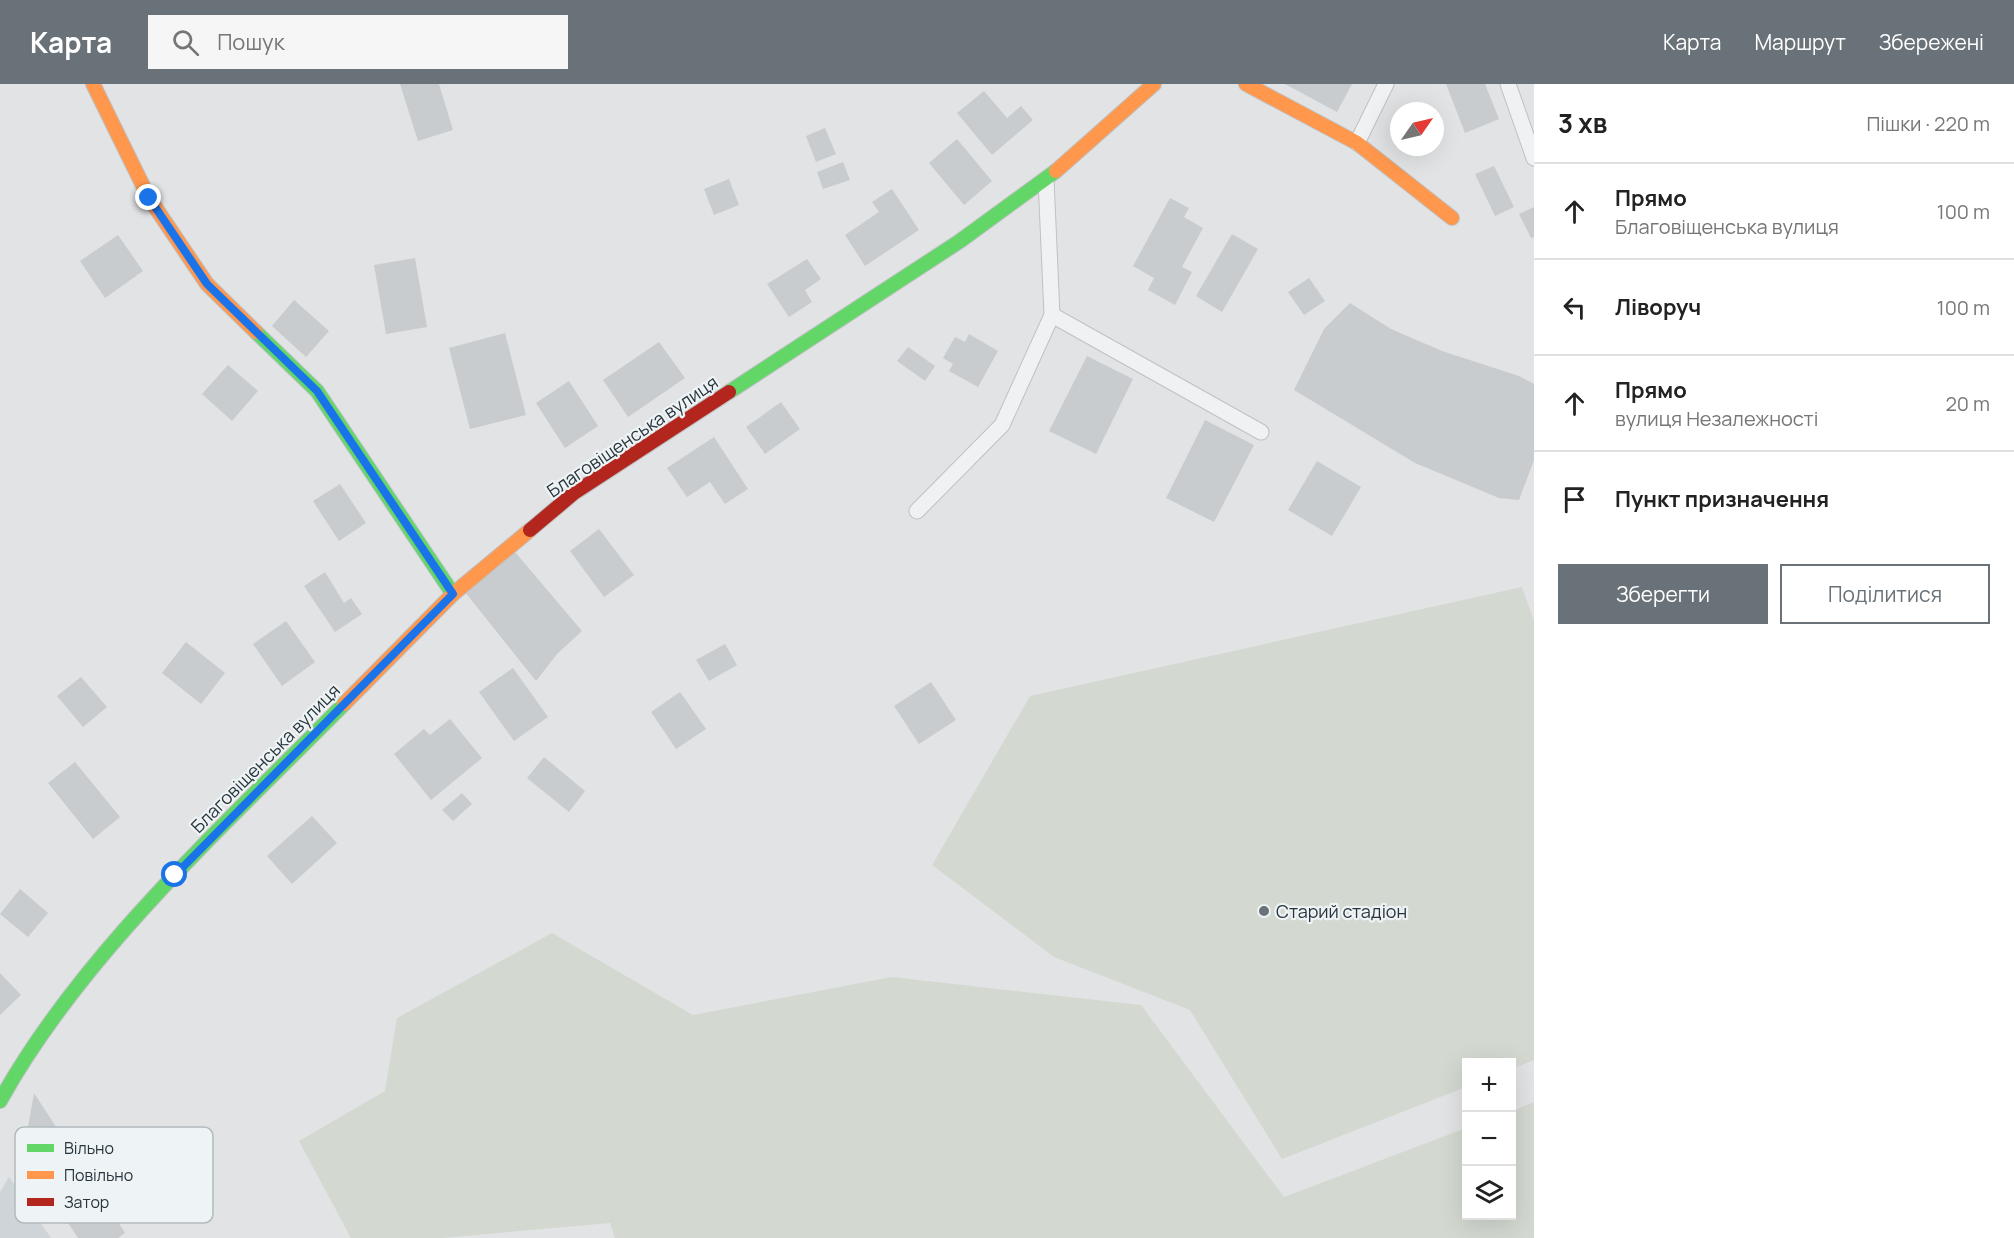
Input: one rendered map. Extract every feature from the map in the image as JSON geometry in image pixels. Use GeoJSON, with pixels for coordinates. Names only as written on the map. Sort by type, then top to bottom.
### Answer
{"type":"FeatureCollection","features":[{"type":"Feature","properties":{"kind":"street"},"geometry":{"type":"LineString","coordinates":[[93,84],[149,198],[207,284],[317,391],[453,594]]}},
{"type":"Feature","properties":{"kind":"street","name":"Благовіщенська вулиця"},"geometry":{"type":"LineString","coordinates":[[0,1101],[21,1063],[108,949],[175,875],[453,594],[574,493],[869,303],[1046,179],[1154,84]]}},
{"type":"Feature","properties":{"kind":"street"},"geometry":{"type":"LineString","coordinates":[[1246,84],[1357,143],[1452,218]]}},
{"type":"Feature","properties":{"kind":"lane"},"geometry":{"type":"LineString","coordinates":[[1357,143],[1386,84]]}},
{"type":"Feature","properties":{"kind":"lane"},"geometry":{"type":"LineString","coordinates":[[1508,84],[1534,158]]}},
{"type":"Feature","properties":{"kind":"lane"},"geometry":{"type":"LineString","coordinates":[[917,511],[1002,425],[1052,315],[1046,179]]}},
{"type":"Feature","properties":{"kind":"lane"},"geometry":{"type":"LineString","coordinates":[[1052,315],[1261,432]]}},
{"type":"Feature","properties":{"kind":"shaded area","name":"Старий стадіон"},"geometry":{"type":"Polygon","coordinates":[[[1522,587],[1534,621],[1534,1060],[1516,1067],[1516,1058],[1462,1058],[1462,1089],[1282,1159],[1190,1010],[1054,957],[932,865],[1030,696],[1522,587]]]}},
{"type":"Feature","properties":{"kind":"shaded area"},"geometry":{"type":"Polygon","coordinates":[[[552,933],[693,1015],[892,977],[1141,1005],[1284,1197],[1462,1130],[1462,1220],[1516,1220],[1516,1109],[1534,1102],[1534,1238],[615,1238],[610,1223],[442,1238],[351,1238],[299,1141],[385,1091],[397,1018],[552,933]]]}},
{"type":"Feature","properties":{"kind":"shaded area"},"geometry":{"type":"Polygon","coordinates":[[[9,1177],[15,1186],[15,1223],[41,1223],[51,1238],[0,1238],[0,1192],[9,1177]]]}},
{"type":"Feature","properties":{"kind":"building"},"geometry":{"type":"Polygon","coordinates":[[[400,84],[439,84],[453,130],[418,141],[400,84]]]}},
{"type":"Feature","properties":{"kind":"building"},"geometry":{"type":"Polygon","coordinates":[[[1285,84],[1352,84],[1337,112],[1285,84]]]}},
{"type":"Feature","properties":{"kind":"building"},"geometry":{"type":"Polygon","coordinates":[[[1446,84],[1485,84],[1499,119],[1465,133],[1446,84]]]}},
{"type":"Feature","properties":{"kind":"building"},"geometry":{"type":"Polygon","coordinates":[[[984,91],[1007,118],[1021,106],[1033,120],[992,155],[957,113],[984,91]]]}},
{"type":"Feature","properties":{"kind":"building"},"geometry":{"type":"Polygon","coordinates":[[[825,128],[836,154],[816,162],[806,136],[825,128]]]}},
{"type":"Feature","properties":{"kind":"building"},"geometry":{"type":"Polygon","coordinates":[[[957,139],[992,181],[964,205],[929,163],[957,139]]]}},
{"type":"Feature","properties":{"kind":"building"},"geometry":{"type":"Polygon","coordinates":[[[843,162],[850,180],[823,189],[817,172],[843,162]]]}},
{"type":"Feature","properties":{"kind":"building"},"geometry":{"type":"Polygon","coordinates":[[[1494,166],[1514,207],[1495,216],[1475,174],[1494,166]]]}},
{"type":"Feature","properties":{"kind":"building"},"geometry":{"type":"Polygon","coordinates":[[[729,179],[739,205],[714,215],[704,189],[729,179]]]}},
{"type":"Feature","properties":{"kind":"building"},"geometry":{"type":"Polygon","coordinates":[[[892,189],[919,230],[865,266],[845,235],[879,212],[872,202],[892,189]]]}},
{"type":"Feature","properties":{"kind":"building"},"geometry":{"type":"Polygon","coordinates":[[[1170,198],[1189,208],[1184,217],[1203,228],[1182,267],[1192,272],[1175,305],[1148,290],[1154,278],[1133,266],[1170,198]]]}},
{"type":"Feature","properties":{"kind":"building"},"geometry":{"type":"Polygon","coordinates":[[[1534,207],[1534,237],[1531,238],[1519,214],[1534,207]]]}},
{"type":"Feature","properties":{"kind":"building"},"geometry":{"type":"Polygon","coordinates":[[[1232,234],[1258,249],[1222,312],[1196,296],[1232,234]]]}},
{"type":"Feature","properties":{"kind":"building"},"geometry":{"type":"Polygon","coordinates":[[[118,235],[143,271],[105,298],[80,261],[118,235]]]}},
{"type":"Feature","properties":{"kind":"building"},"geometry":{"type":"Polygon","coordinates":[[[415,258],[427,327],[386,334],[374,265],[415,258]]]}},
{"type":"Feature","properties":{"kind":"building"},"geometry":{"type":"Polygon","coordinates":[[[807,259],[821,279],[805,290],[812,302],[789,317],[767,284],[807,259]]]}},
{"type":"Feature","properties":{"kind":"building"},"geometry":{"type":"Polygon","coordinates":[[[1309,278],[1325,301],[1304,315],[1288,292],[1309,278]]]}},
{"type":"Feature","properties":{"kind":"building"},"geometry":{"type":"Polygon","coordinates":[[[294,300],[329,331],[306,357],[272,326],[294,300]]]}},
{"type":"Feature","properties":{"kind":"building"},"geometry":{"type":"Polygon","coordinates":[[[1350,303],[1391,329],[1442,351],[1519,376],[1534,384],[1534,460],[1519,500],[1499,498],[1415,463],[1294,390],[1324,329],[1350,303]]]}},
{"type":"Feature","properties":{"kind":"building"},"geometry":{"type":"Polygon","coordinates":[[[505,333],[526,415],[470,429],[449,348],[505,333]]]}},
{"type":"Feature","properties":{"kind":"building"},"geometry":{"type":"Polygon","coordinates":[[[969,334],[998,351],[978,387],[949,371],[953,364],[943,358],[955,337],[965,342],[969,334]]]}},
{"type":"Feature","properties":{"kind":"building"},"geometry":{"type":"Polygon","coordinates":[[[659,342],[685,378],[628,417],[603,380],[659,342]]]}},
{"type":"Feature","properties":{"kind":"building"},"geometry":{"type":"Polygon","coordinates":[[[908,347],[935,366],[925,381],[897,361],[908,347]]]}},
{"type":"Feature","properties":{"kind":"building"},"geometry":{"type":"Polygon","coordinates":[[[1087,356],[1133,379],[1096,454],[1049,431],[1087,356]]]}},
{"type":"Feature","properties":{"kind":"building"},"geometry":{"type":"Polygon","coordinates":[[[228,365],[258,391],[232,421],[202,394],[228,365]]]}},
{"type":"Feature","properties":{"kind":"building"},"geometry":{"type":"Polygon","coordinates":[[[569,381],[598,426],[565,448],[536,403],[569,381]]]}},
{"type":"Feature","properties":{"kind":"building"},"geometry":{"type":"Polygon","coordinates":[[[781,402],[800,429],[765,454],[746,427],[781,402]]]}},
{"type":"Feature","properties":{"kind":"building"},"geometry":{"type":"Polygon","coordinates":[[[1205,420],[1254,445],[1214,522],[1166,498],[1205,420]]]}},
{"type":"Feature","properties":{"kind":"building"},"geometry":{"type":"Polygon","coordinates":[[[714,437],[748,489],[725,504],[710,482],[687,497],[667,468],[714,437]]]}},
{"type":"Feature","properties":{"kind":"building"},"geometry":{"type":"Polygon","coordinates":[[[1317,461],[1361,487],[1332,536],[1288,510],[1317,461]]]}},
{"type":"Feature","properties":{"kind":"building"},"geometry":{"type":"Polygon","coordinates":[[[340,484],[366,523],[339,541],[313,501],[340,484]]]}},
{"type":"Feature","properties":{"kind":"building"},"geometry":{"type":"Polygon","coordinates":[[[599,529],[634,575],[604,597],[570,551],[599,529]]]}},
{"type":"Feature","properties":{"kind":"building"},"geometry":{"type":"Polygon","coordinates":[[[515,552],[582,631],[557,654],[536,681],[465,592],[515,552]]]}},
{"type":"Feature","properties":{"kind":"building"},"geometry":{"type":"Polygon","coordinates":[[[325,572],[344,603],[351,598],[362,614],[335,632],[304,586],[325,572]]]}},
{"type":"Feature","properties":{"kind":"building"},"geometry":{"type":"Polygon","coordinates":[[[286,621],[315,662],[282,686],[253,644],[286,621]]]}},
{"type":"Feature","properties":{"kind":"building"},"geometry":{"type":"Polygon","coordinates":[[[186,642],[225,673],[201,704],[162,673],[186,642]]]}},
{"type":"Feature","properties":{"kind":"building"},"geometry":{"type":"Polygon","coordinates":[[[725,644],[737,665],[709,681],[696,660],[725,644]]]}},
{"type":"Feature","properties":{"kind":"building"},"geometry":{"type":"Polygon","coordinates":[[[513,668],[548,717],[514,741],[479,692],[513,668]]]}},
{"type":"Feature","properties":{"kind":"building"},"geometry":{"type":"Polygon","coordinates":[[[81,677],[107,707],[83,727],[57,696],[81,677]]]}},
{"type":"Feature","properties":{"kind":"building"},"geometry":{"type":"Polygon","coordinates":[[[931,682],[956,720],[919,744],[894,706],[931,682]]]}},
{"type":"Feature","properties":{"kind":"building"},"geometry":{"type":"Polygon","coordinates":[[[680,692],[706,729],[676,749],[651,712],[680,692]]]}},
{"type":"Feature","properties":{"kind":"building"},"geometry":{"type":"Polygon","coordinates":[[[450,719],[482,758],[431,800],[394,754],[424,729],[430,735],[450,719]]]}},
{"type":"Feature","properties":{"kind":"building"},"geometry":{"type":"Polygon","coordinates":[[[544,757],[585,791],[569,812],[527,778],[544,757]]]}},
{"type":"Feature","properties":{"kind":"building"},"geometry":{"type":"Polygon","coordinates":[[[75,762],[120,817],[93,839],[48,783],[75,762]]]}},
{"type":"Feature","properties":{"kind":"building"},"geometry":{"type":"Polygon","coordinates":[[[462,793],[472,804],[453,821],[442,810],[462,793]]]}},
{"type":"Feature","properties":{"kind":"building"},"geometry":{"type":"Polygon","coordinates":[[[312,816],[337,843],[292,884],[267,856],[312,816]]]}},
{"type":"Feature","properties":{"kind":"building"},"geometry":{"type":"Polygon","coordinates":[[[20,889],[48,913],[28,937],[0,914],[20,889]]]}},
{"type":"Feature","properties":{"kind":"building"},"geometry":{"type":"Polygon","coordinates":[[[0,973],[21,995],[0,1015],[0,973]]]}},
{"type":"Feature","properties":{"kind":"building"},"geometry":{"type":"Polygon","coordinates":[[[34,1093],[56,1127],[28,1127],[34,1093]]]}},
{"type":"Feature","properties":{"kind":"building"},"geometry":{"type":"Polygon","coordinates":[[[68,1223],[118,1223],[125,1233],[118,1238],[78,1238],[68,1223]]]}},
{"type":"Feature","properties":{"kind":"traffic: fast"},"geometry":{"type":"LineString","coordinates":[[729,392],[960,241],[1056,171]]}},
{"type":"Feature","properties":{"kind":"traffic: fast"},"geometry":{"type":"LineString","coordinates":[[256,332],[317,391],[453,594]]}},
{"type":"Feature","properties":{"kind":"traffic: fast"},"geometry":{"type":"LineString","coordinates":[[0,1101],[33,1046],[114,942],[205,843],[344,704]]}},
{"type":"Feature","properties":{"kind":"traffic: slow"},"geometry":{"type":"LineString","coordinates":[[93,84],[149,198],[207,284],[256,332]]}},
{"type":"Feature","properties":{"kind":"traffic: slow"},"geometry":{"type":"LineString","coordinates":[[1056,171],[1154,84]]}},
{"type":"Feature","properties":{"kind":"traffic: slow"},"geometry":{"type":"LineString","coordinates":[[1246,84],[1357,143],[1452,218]]}},
{"type":"Feature","properties":{"kind":"traffic: slow"},"geometry":{"type":"LineString","coordinates":[[344,704],[453,594],[530,530]]}},
{"type":"Feature","properties":{"kind":"traffic: jam"},"geometry":{"type":"LineString","coordinates":[[530,530],[574,493],[729,392]]}},
{"type":"Feature","properties":{"kind":"place","name":"Старий стадіон"},"geometry":{"type":"Point","coordinates":[1264,911]}},
{"type":"Feature","properties":{"kind":"route"},"geometry":{"type":"LineString","coordinates":[[149,198],[207,284],[317,391],[453,594],[175,875]]}}]}
